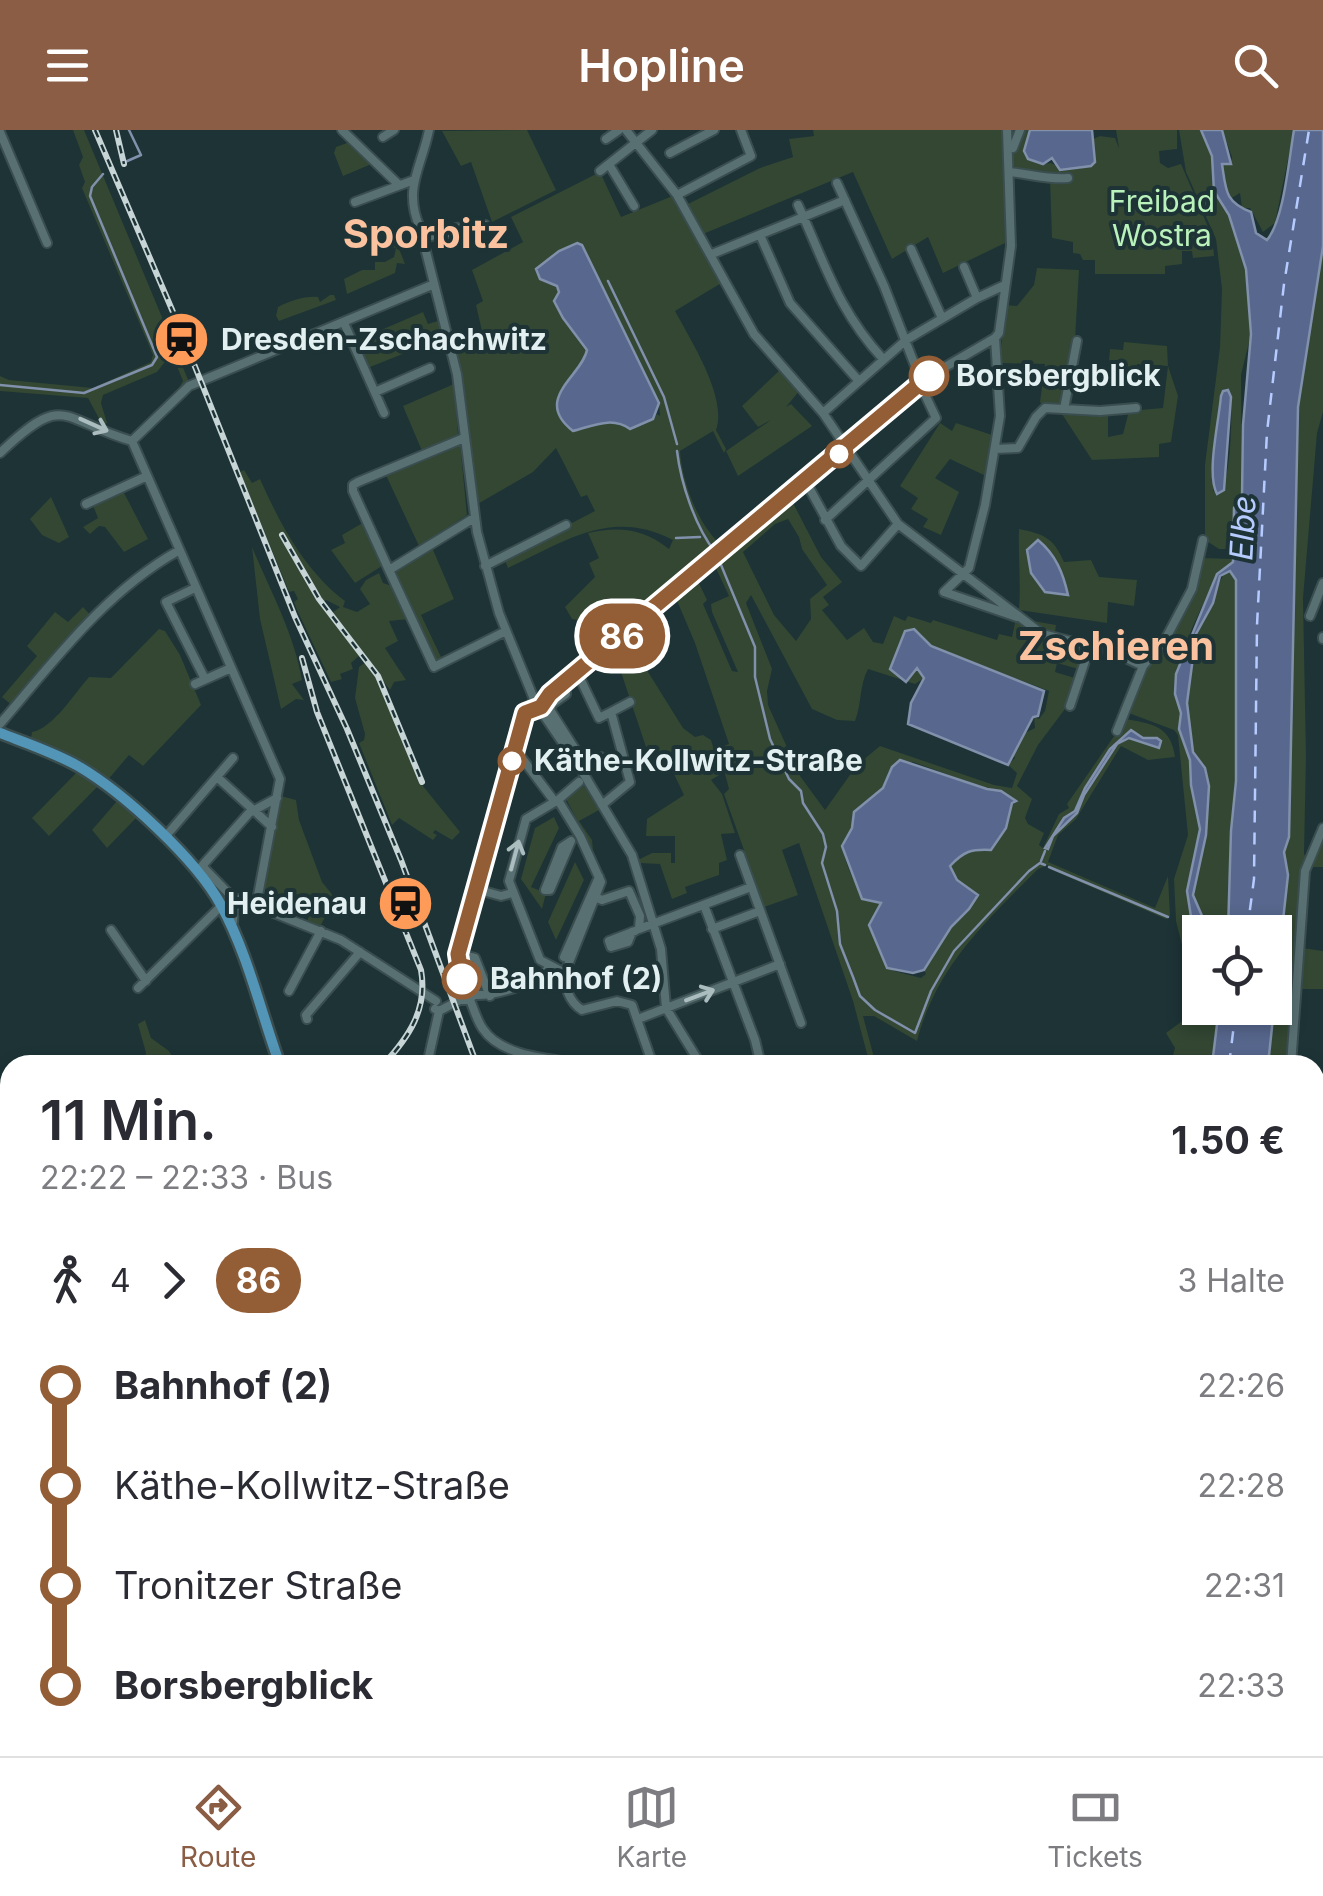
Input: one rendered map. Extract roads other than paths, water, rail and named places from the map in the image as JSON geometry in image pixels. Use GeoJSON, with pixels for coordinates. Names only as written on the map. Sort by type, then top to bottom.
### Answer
{"type":"FeatureCollection","features":[{"type":"Feature","properties":{"kind":"main road"},"geometry":{"type":"LineString","coordinates":[[0,732],[82,768],[198,866],[234,904]]}},
{"type":"Feature","properties":{"kind":"main road"},"geometry":{"type":"LineString","coordinates":[[169,841],[207,884],[234,904]]}},
{"type":"Feature","properties":{"kind":"main road"},"geometry":{"type":"LineString","coordinates":[[234,904],[231,922],[278,1055]]}},
{"type":"Feature","properties":{"kind":"street"},"geometry":{"type":"LineString","coordinates":[[342,130],[399,184]]}},
{"type":"Feature","properties":{"kind":"street"},"geometry":{"type":"LineString","coordinates":[[383,137],[394,130]]}},
{"type":"Feature","properties":{"kind":"street"},"geometry":{"type":"LineString","coordinates":[[428,130],[410,200],[457,374],[474,518],[485,566],[506,631],[539,702],[632,855],[661,949],[666,1008],[695,1055]]}},
{"type":"Feature","properties":{"kind":"street"},"geometry":{"type":"LineString","coordinates":[[606,139],[623,130],[677,195],[754,334],[824,413],[898,524],[1042,634],[1127,657],[1143,666]]}},
{"type":"Feature","properties":{"kind":"street"},"geometry":{"type":"LineString","coordinates":[[600,171],[652,130]]}},
{"type":"Feature","properties":{"kind":"street"},"geometry":{"type":"LineString","coordinates":[[670,153],[714,130]]}},
{"type":"Feature","properties":{"kind":"street"},"geometry":{"type":"LineString","coordinates":[[677,195],[752,156],[741,130]]}},
{"type":"Feature","properties":{"kind":"street"},"geometry":{"type":"LineString","coordinates":[[526,1055],[488,1035],[467,995],[458,954],[525,713],[717,557],[920,382],[999,334],[1011,246],[1007,130]]}},
{"type":"Feature","properties":{"kind":"street"},"geometry":{"type":"LineString","coordinates":[[1008,149],[1020,130]]}},
{"type":"Feature","properties":{"kind":"street"},"geometry":{"type":"LineString","coordinates":[[0,132],[47,244]]}},
{"type":"Feature","properties":{"kind":"street"},"geometry":{"type":"LineString","coordinates":[[716,159],[722,172]]}},
{"type":"Feature","properties":{"kind":"street"},"geometry":{"type":"LineString","coordinates":[[610,166],[634,206]]}},
{"type":"Feature","properties":{"kind":"street"},"geometry":{"type":"LineString","coordinates":[[698,168],[704,181]]}},
{"type":"Feature","properties":{"kind":"street"},"geometry":{"type":"LineString","coordinates":[[1010,172],[1068,178]]}},
{"type":"Feature","properties":{"kind":"street"},"geometry":{"type":"LineString","coordinates":[[355,202],[414,180]]}},
{"type":"Feature","properties":{"kind":"street"},"geometry":{"type":"LineString","coordinates":[[825,520],[936,418],[837,183]]}},
{"type":"Feature","properties":{"kind":"street"},"geometry":{"type":"LineString","coordinates":[[712,254],[845,200]]}},
{"type":"Feature","properties":{"kind":"street"},"geometry":{"type":"LineString","coordinates":[[798,205],[837,298],[862,337],[882,358]]}},
{"type":"Feature","properties":{"kind":"street"},"geometry":{"type":"LineString","coordinates":[[422,240],[448,230],[485,225]]}},
{"type":"Feature","properties":{"kind":"street"},"geometry":{"type":"LineString","coordinates":[[760,235],[790,303],[858,380]]}},
{"type":"Feature","properties":{"kind":"street"},"geometry":{"type":"LineString","coordinates":[[911,249],[942,318]]}},
{"type":"Feature","properties":{"kind":"street"},"geometry":{"type":"LineString","coordinates":[[964,267],[977,298]]}},
{"type":"Feature","properties":{"kind":"street"},"geometry":{"type":"LineString","coordinates":[[132,440],[184,390],[199,381],[432,285]]}},
{"type":"Feature","properties":{"kind":"street"},"geometry":{"type":"LineString","coordinates":[[824,413],[906,340],[1006,285]]}},
{"type":"Feature","properties":{"kind":"street"},"geometry":{"type":"LineString","coordinates":[[344,323],[384,413]]}},
{"type":"Feature","properties":{"kind":"street"},"geometry":{"type":"LineString","coordinates":[[995,338],[1000,408],[985,505],[969,568],[944,592],[1021,617]]}},
{"type":"Feature","properties":{"kind":"street"},"geometry":{"type":"LineString","coordinates":[[1064,409],[1078,342]]}},
{"type":"Feature","properties":{"kind":"street"},"geometry":{"type":"LineString","coordinates":[[375,392],[430,368]]}},
{"type":"Feature","properties":{"kind":"street"},"geometry":{"type":"LineString","coordinates":[[995,449],[1018,448],[1041,410],[1136,408]]}},
{"type":"Feature","properties":{"kind":"street"},"geometry":{"type":"LineString","coordinates":[[0,453],[40,419],[53,413],[83,419],[132,440],[280,779],[272,827],[234,904],[166,961]]}},
{"type":"Feature","properties":{"kind":"street"},"geometry":{"type":"LineString","coordinates":[[464,438],[353,485],[434,666],[506,631]]}},
{"type":"Feature","properties":{"kind":"street"},"geometry":{"type":"LineString","coordinates":[[86,504],[145,476]]}},
{"type":"Feature","properties":{"kind":"street"},"geometry":{"type":"LineString","coordinates":[[806,482],[840,546],[861,566],[898,524]]}},
{"type":"Feature","properties":{"kind":"street"},"geometry":{"type":"LineString","coordinates":[[389,570],[474,518]]}},
{"type":"Feature","properties":{"kind":"street"},"geometry":{"type":"LineString","coordinates":[[485,566],[566,525]]}},
{"type":"Feature","properties":{"kind":"street"},"geometry":{"type":"LineString","coordinates":[[1116,730],[1143,666],[1165,640],[1192,589],[1204,540]]}},
{"type":"Feature","properties":{"kind":"street"},"geometry":{"type":"LineString","coordinates":[[0,724],[118,594],[140,573],[178,552]]}},
{"type":"Feature","properties":{"kind":"street"},"geometry":{"type":"LineString","coordinates":[[1310,616],[1322,596],[1323,583]]}},
{"type":"Feature","properties":{"kind":"street"},"geometry":{"type":"LineString","coordinates":[[195,588],[166,602],[205,679]]}},
{"type":"Feature","properties":{"kind":"street"},"geometry":{"type":"LineString","coordinates":[[1070,706],[1090,646]]}},
{"type":"Feature","properties":{"kind":"street"},"geometry":{"type":"LineString","coordinates":[[195,684],[230,668]]}},
{"type":"Feature","properties":{"kind":"street"},"geometry":{"type":"LineString","coordinates":[[577,672],[599,718],[630,702]]}},
{"type":"Feature","properties":{"kind":"street"},"geometry":{"type":"LineString","coordinates":[[564,682],[566,694],[550,710],[587,767],[600,757]]}},
{"type":"Feature","properties":{"kind":"street"},"geometry":{"type":"LineString","coordinates":[[602,804],[630,782],[611,712]]}},
{"type":"Feature","properties":{"kind":"street"},"geometry":{"type":"LineString","coordinates":[[441,1005],[467,995],[490,996],[544,974],[548,966],[567,958],[600,890],[599,877],[557,801],[515,750]]}},
{"type":"Feature","properties":{"kind":"street"},"geometry":{"type":"LineString","coordinates":[[169,841],[233,758]]}},
{"type":"Feature","properties":{"kind":"street"},"geometry":{"type":"LineString","coordinates":[[217,777],[272,827]]}},
{"type":"Feature","properties":{"kind":"street"},"geometry":{"type":"LineString","coordinates":[[565,973],[548,966],[537,954],[512,892],[510,873],[526,819],[579,782]]}},
{"type":"Feature","properties":{"kind":"street"},"geometry":{"type":"LineString","coordinates":[[278,798],[252,810],[202,866],[234,904],[321,930],[441,1005]]}},
{"type":"Feature","properties":{"kind":"street"},"geometry":{"type":"LineString","coordinates":[[1291,1055],[1305,871],[1323,828]]}},
{"type":"Feature","properties":{"kind":"street"},"geometry":{"type":"LineString","coordinates":[[575,839],[550,890],[545,890],[562,847],[575,839]]}},
{"type":"Feature","properties":{"kind":"street"},"geometry":{"type":"LineString","coordinates":[[740,855],[801,1023]]}},
{"type":"Feature","properties":{"kind":"street"},"geometry":{"type":"LineString","coordinates":[[599,877],[567,958],[565,984],[580,1010],[622,1000],[632,1006],[651,1055]]}},
{"type":"Feature","properties":{"kind":"street"},"geometry":{"type":"LineString","coordinates":[[207,884],[216,903],[211,915]]}},
{"type":"Feature","properties":{"kind":"street"},"geometry":{"type":"LineString","coordinates":[[635,931],[751,887]]}},
{"type":"Feature","properties":{"kind":"street"},"geometry":{"type":"LineString","coordinates":[[476,889],[501,896],[512,892]]}},
{"type":"Feature","properties":{"kind":"street"},"geometry":{"type":"LineString","coordinates":[[597,898],[629,892],[640,916],[628,942],[612,947],[609,941]]}},
{"type":"Feature","properties":{"kind":"street"},"geometry":{"type":"LineString","coordinates":[[110,930],[145,982],[211,915],[234,904]]}},
{"type":"Feature","properties":{"kind":"street"},"geometry":{"type":"LineString","coordinates":[[704,906],[759,1055]]}},
{"type":"Feature","properties":{"kind":"street"},"geometry":{"type":"LineString","coordinates":[[712,929],[760,912]]}},
{"type":"Feature","properties":{"kind":"street"},"geometry":{"type":"LineString","coordinates":[[205,925],[219,917],[231,922]]}},
{"type":"Feature","properties":{"kind":"street"},"geometry":{"type":"LineString","coordinates":[[289,991],[321,930]]}},
{"type":"Feature","properties":{"kind":"street"},"geometry":{"type":"LineString","coordinates":[[307,1019],[306,1015],[360,952]]}},
{"type":"Feature","properties":{"kind":"street"},"geometry":{"type":"LineString","coordinates":[[708,958],[722,953]]}},
{"type":"Feature","properties":{"kind":"street"},"geometry":{"type":"LineString","coordinates":[[458,954],[475,958],[490,996]]}},
{"type":"Feature","properties":{"kind":"street"},"geometry":{"type":"LineString","coordinates":[[638,1018],[780,964]]}},
{"type":"Feature","properties":{"kind":"street"},"geometry":{"type":"LineString","coordinates":[[429,1055],[441,1005]]}},
{"type":"Feature","properties":{"kind":"water"},"geometry":{"type":"Polygon","coordinates":[[[1030,130],[1092,130],[1095,162],[1091,166],[1060,170],[1052,158],[1043,164],[1028,159],[1024,151],[1030,130]]]}},
{"type":"Feature","properties":{"kind":"water","name":"Elbe"},"geometry":{"type":"Polygon","coordinates":[[[1201,130],[1222,130],[1231,164],[1222,164],[1228,194],[1251,212],[1256,233],[1267,240],[1282,204],[1294,130],[1323,130],[1323,246],[1298,407],[1289,837],[1284,852],[1288,875],[1284,915],[1229,915],[1236,781],[1236,580],[1230,571],[1220,576],[1213,603],[1196,634],[1187,703],[1193,752],[1205,768],[1209,786],[1206,835],[1193,895],[1202,915],[1191,915],[1187,891],[1200,829],[1190,760],[1179,729],[1176,674],[1217,574],[1233,562],[1234,508],[1242,497],[1251,334],[1246,269],[1229,215],[1214,191],[1212,156],[1201,130]]]}},
{"type":"Feature","properties":{"kind":"water"},"geometry":{"type":"Polygon","coordinates":[[[577,243],[582,245],[659,403],[653,419],[630,429],[609,423],[573,431],[557,408],[563,388],[587,350],[554,301],[559,292],[557,286],[540,279],[536,269],[577,243]]]}},
{"type":"Feature","properties":{"kind":"water"},"geometry":{"type":"Polygon","coordinates":[[[1228,390],[1231,397],[1224,490],[1217,494],[1214,447],[1221,396],[1228,390]]]}},
{"type":"Feature","properties":{"kind":"water"},"geometry":{"type":"Polygon","coordinates":[[[1038,540],[1058,565],[1068,595],[1045,592],[1031,573],[1027,550],[1038,540]]]}},
{"type":"Feature","properties":{"kind":"water"},"geometry":{"type":"Polygon","coordinates":[[[914,629],[931,646],[1044,691],[1038,716],[1033,717],[1008,765],[908,724],[911,703],[924,678],[917,668],[906,682],[890,669],[905,631],[914,629]]]}},
{"type":"Feature","properties":{"kind":"water"},"geometry":{"type":"Polygon","coordinates":[[[1131,730],[1143,738],[1157,738],[1161,741],[1159,748],[1129,738],[1117,744],[1077,813],[1045,848],[1064,818],[1075,811],[1085,788],[1110,749],[1131,730]]]}},
{"type":"Feature","properties":{"kind":"water"},"geometry":{"type":"Polygon","coordinates":[[[900,760],[1001,791],[1016,801],[1012,803],[1006,828],[991,850],[968,852],[950,866],[957,880],[978,895],[951,927],[924,970],[913,973],[887,968],[869,925],[881,903],[862,899],[842,846],[852,828],[854,812],[883,788],[892,767],[900,760]]]}},
{"type":"Feature","properties":{"kind":"water"},"geometry":{"type":"Polygon","coordinates":[[[1217,1025],[1272,1025],[1269,1055],[1213,1055],[1217,1025]]]}},
{"type":"Feature","properties":{"kind":"waterway"},"geometry":{"type":"LineString","coordinates":[[125,162],[141,155],[129,130]]}},
{"type":"Feature","properties":{"kind":"waterway"},"geometry":{"type":"LineString","coordinates":[[0,385],[84,393],[152,365],[157,357],[90,196],[103,174]]}},
{"type":"Feature","properties":{"kind":"waterway"},"geometry":{"type":"LineString","coordinates":[[608,281],[664,397],[677,444]]}},
{"type":"Feature","properties":{"kind":"waterway"},"geometry":{"type":"LineString","coordinates":[[677,451],[690,504],[715,552]]}},
{"type":"Feature","properties":{"kind":"waterway"},"geometry":{"type":"LineString","coordinates":[[676,538],[700,537]]}},
{"type":"Feature","properties":{"kind":"waterway"},"geometry":{"type":"LineString","coordinates":[[719,560],[755,647],[755,677],[770,739],[823,834],[826,847],[822,863],[837,911],[840,944],[860,996],[875,1010],[915,1033],[931,991],[954,951],[1029,871],[1040,863],[1045,865]]}},
{"type":"Feature","properties":{"kind":"waterway"},"geometry":{"type":"LineString","coordinates":[[1041,861],[1045,851]]}},
{"type":"Feature","properties":{"kind":"waterway"},"geometry":{"type":"LineString","coordinates":[[1049,867],[1168,917]]}},
{"type":"Feature","properties":{"kind":"railway"},"geometry":{"type":"LineString","coordinates":[[95,130],[176,319],[295,617],[401,860],[473,1055]]}},
{"type":"Feature","properties":{"kind":"railway"},"geometry":{"type":"LineString","coordinates":[[116,130],[124,164]]}},
{"type":"Feature","properties":{"kind":"railway"},"geometry":{"type":"LineString","coordinates":[[282,535],[319,599],[378,676],[422,782]]}},
{"type":"Feature","properties":{"kind":"railway"},"geometry":{"type":"LineString","coordinates":[[302,658],[317,712],[421,970],[419,1010],[392,1055]]}},
{"type":"Feature","properties":{"kind":"place","name":"Dresden-Zschachwitz"},"geometry":{"type":"Point","coordinates":[182,340]}},
{"type":"Feature","properties":{"kind":"place","name":"Borsbergblick"},"geometry":{"type":"Point","coordinates":[929,376]}},
{"type":"Feature","properties":{"kind":"place","name":"Käthe-Kollwitz-Straße"},"geometry":{"type":"Point","coordinates":[512,761]}},
{"type":"Feature","properties":{"kind":"place","name":"Heidenau"},"geometry":{"type":"Point","coordinates":[406,904]}},
{"type":"Feature","properties":{"kind":"place","name":"Bahnhof (2)"},"geometry":{"type":"Point","coordinates":[462,979]}},
{"type":"Feature","properties":{"kind":"district","name":"Sporbitz"},"geometry":{"type":"Point","coordinates":[426,234]}},
{"type":"Feature","properties":{"kind":"district","name":"Zschieren"},"geometry":{"type":"Point","coordinates":[1116,646]}},
{"type":"Feature","properties":{"kind":"park label","name":"Freibad Wostra"},"geometry":{"type":"Point","coordinates":[1162,219]}}]}
